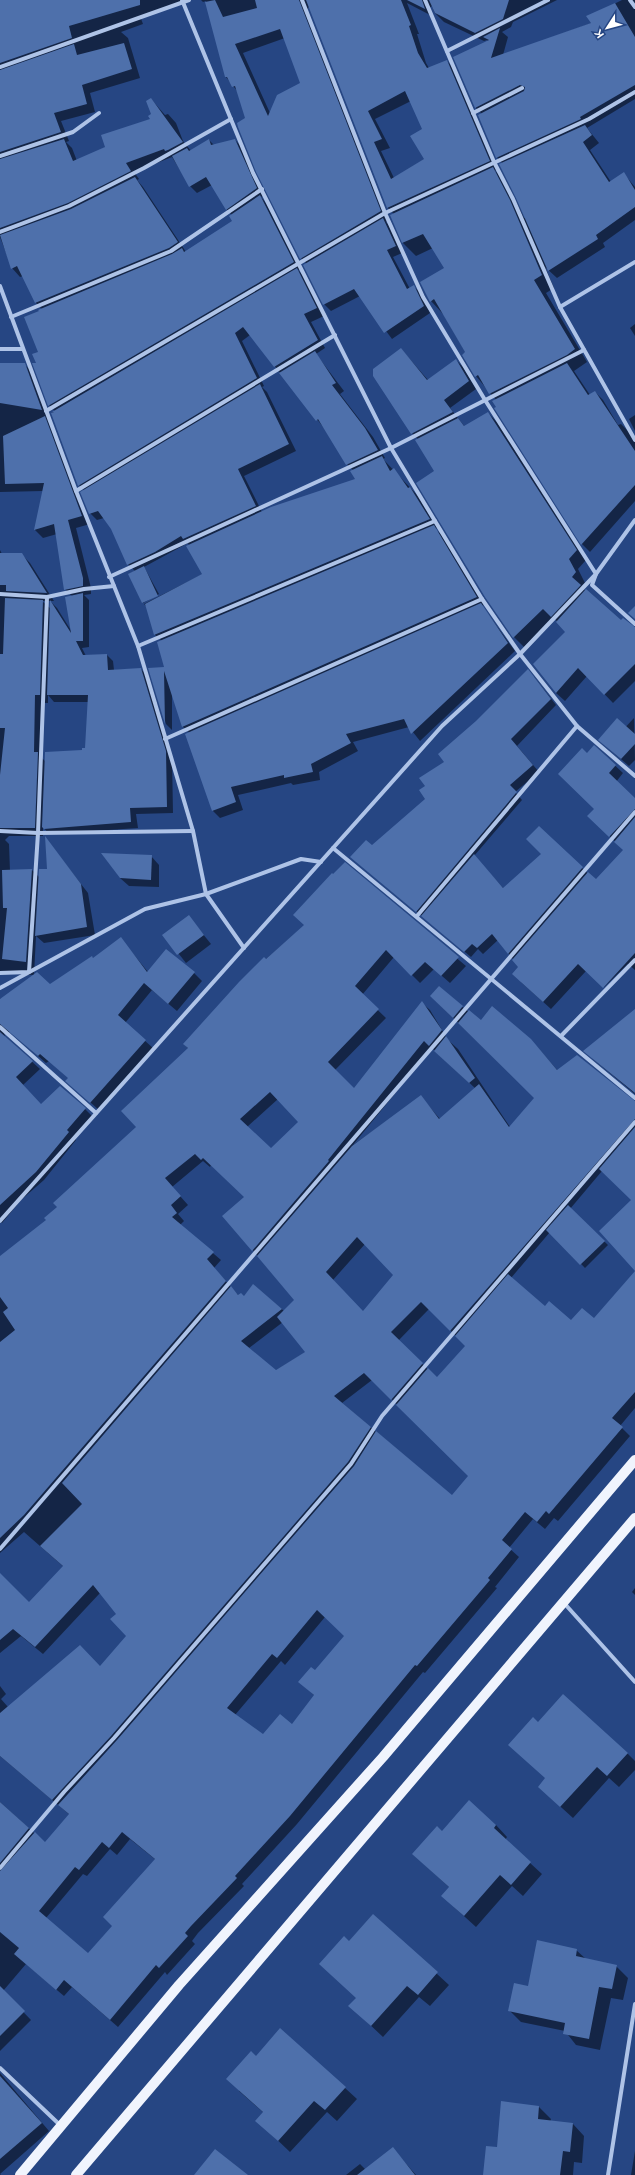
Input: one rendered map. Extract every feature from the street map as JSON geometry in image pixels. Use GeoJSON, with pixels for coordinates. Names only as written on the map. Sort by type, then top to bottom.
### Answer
{"type":"FeatureCollection","features":[{"type":"Feature","properties":{"kind":"main road"},"geometry":{"type":"LineString","coordinates":[[20,2175],[62,2127],[179,1985],[383,1757],[635,1460]]}},
{"type":"Feature","properties":{"kind":"main road"},"geometry":{"type":"LineString","coordinates":[[76,2175],[635,1518]]}},
{"type":"Feature","properties":{"kind":"street"},"geometry":{"type":"LineString","coordinates":[[0,68],[189,0]]}},
{"type":"Feature","properties":{"kind":"street"},"geometry":{"type":"LineString","coordinates":[[302,0],[385,213],[423,297],[485,400],[596,574]]}},
{"type":"Feature","properties":{"kind":"street"},"geometry":{"type":"LineString","coordinates":[[425,0],[494,162],[513,199],[560,307],[635,440]]}},
{"type":"Feature","properties":{"kind":"street"},"geometry":{"type":"LineString","coordinates":[[447,51],[548,0]]}},
{"type":"Feature","properties":{"kind":"street"},"geometry":{"type":"LineString","coordinates":[[630,0],[635,7]]}},
{"type":"Feature","properties":{"kind":"street"},"geometry":{"type":"LineString","coordinates":[[183,1],[253,173],[391,448],[482,599],[520,654],[577,726],[635,776]]}},
{"type":"Feature","properties":{"kind":"street"},"geometry":{"type":"LineString","coordinates":[[473,113],[522,88]]}},
{"type":"Feature","properties":{"kind":"street"},"geometry":{"type":"LineString","coordinates":[[46,411],[300,265],[385,213],[589,119],[635,92]]}},
{"type":"Feature","properties":{"kind":"street"},"geometry":{"type":"LineString","coordinates":[[0,156],[73,132],[100,113]]}},
{"type":"Feature","properties":{"kind":"street"},"geometry":{"type":"LineString","coordinates":[[0,232],[68,206],[144,168],[231,119]]}},
{"type":"Feature","properties":{"kind":"street"},"geometry":{"type":"LineString","coordinates":[[11,317],[171,251],[262,189]]}},
{"type":"Feature","properties":{"kind":"street"},"geometry":{"type":"LineString","coordinates":[[560,307],[635,262]]}},
{"type":"Feature","properties":{"kind":"street"},"geometry":{"type":"LineString","coordinates":[[0,286],[22,350],[76,491],[109,577],[138,646],[192,831],[206,894],[244,948]]}},
{"type":"Feature","properties":{"kind":"street"},"geometry":{"type":"LineString","coordinates":[[76,491],[335,335]]}},
{"type":"Feature","properties":{"kind":"street"},"geometry":{"type":"LineString","coordinates":[[0,349],[22,350]]}},
{"type":"Feature","properties":{"kind":"street"},"geometry":{"type":"LineString","coordinates":[[109,577],[391,448],[584,350]]}},
{"type":"Feature","properties":{"kind":"street"},"geometry":{"type":"LineString","coordinates":[[0,1221],[442,726],[520,654],[596,574],[635,520]]}},
{"type":"Feature","properties":{"kind":"street"},"geometry":{"type":"LineString","coordinates":[[138,646],[435,521]]}},
{"type":"Feature","properties":{"kind":"street"},"geometry":{"type":"LineString","coordinates":[[596,574],[592,585],[635,624]]}},
{"type":"Feature","properties":{"kind":"street"},"geometry":{"type":"LineString","coordinates":[[0,594],[47,597],[84,589],[114,586]]}},
{"type":"Feature","properties":{"kind":"street"},"geometry":{"type":"LineString","coordinates":[[29,972],[38,833],[47,597]]}},
{"type":"Feature","properties":{"kind":"street"},"geometry":{"type":"LineString","coordinates":[[165,739],[482,599]]}},
{"type":"Feature","properties":{"kind":"street"},"geometry":{"type":"LineString","coordinates":[[417,916],[577,726]]}},
{"type":"Feature","properties":{"kind":"street"},"geometry":{"type":"LineString","coordinates":[[0,1549],[635,812]]}},
{"type":"Feature","properties":{"kind":"street"},"geometry":{"type":"LineString","coordinates":[[0,831],[38,833],[192,831]]}},
{"type":"Feature","properties":{"kind":"street"},"geometry":{"type":"LineString","coordinates":[[333,848],[492,978],[635,1098]]}},
{"type":"Feature","properties":{"kind":"street"},"geometry":{"type":"LineString","coordinates":[[0,988],[146,909],[206,894],[301,859],[321,862]]}},
{"type":"Feature","properties":{"kind":"street"},"geometry":{"type":"LineString","coordinates":[[561,1036],[635,960]]}},
{"type":"Feature","properties":{"kind":"street"},"geometry":{"type":"LineString","coordinates":[[0,973],[29,972]]}},
{"type":"Feature","properties":{"kind":"street"},"geometry":{"type":"LineString","coordinates":[[0,1027],[96,1113]]}},
{"type":"Feature","properties":{"kind":"street"},"geometry":{"type":"LineString","coordinates":[[0,1868],[64,1792],[119,1732],[351,1464],[382,1416],[635,1122]]}},
{"type":"Feature","properties":{"kind":"street"},"geometry":{"type":"LineString","coordinates":[[564,1603],[635,1682]]}},
{"type":"Feature","properties":{"kind":"street"},"geometry":{"type":"LineString","coordinates":[[608,2175],[635,2004]]}},
{"type":"Feature","properties":{"kind":"street"},"geometry":{"type":"LineString","coordinates":[[0,2068],[62,2127]]}},
{"type":"Feature","properties":{"kind":"building"},"geometry":{"type":"Polygon","coordinates":[[[0,0],[140,0],[140,5],[69,26],[72,38],[0,63],[0,0]]]}},
{"type":"Feature","properties":{"kind":"building"},"geometry":{"type":"Polygon","coordinates":[[[215,0],[223,17],[257,8],[255,0],[299,0],[381,211],[300,259],[256,172],[238,127],[237,123],[245,118],[235,86],[232,87],[227,77],[225,77],[205,2],[215,0]],[[280,29],[235,44],[268,116],[277,95],[300,83],[280,29]]]}},
{"type":"Feature","properties":{"kind":"building"},"geometry":{"type":"Polygon","coordinates":[[[306,0],[401,0],[411,25],[409,26],[418,53],[427,68],[447,60],[490,161],[387,208],[306,0]],[[405,91],[368,111],[382,139],[374,142],[391,179],[424,159],[410,136],[422,129],[405,91]]]}},
{"type":"Feature","properties":{"kind":"building"},"geometry":{"type":"Polygon","coordinates":[[[407,0],[422,0],[425,9],[407,0]]]}},
{"type":"Feature","properties":{"kind":"building"},"geometry":{"type":"Polygon","coordinates":[[[429,0],[509,0],[503,19],[475,33],[435,13],[429,0]]]}},
{"type":"Feature","properties":{"kind":"building"},"geometry":{"type":"Polygon","coordinates":[[[615,3],[635,37],[635,85],[580,117],[581,119],[496,158],[478,115],[524,91],[525,87],[520,85],[475,108],[453,57],[489,40],[483,37],[500,28],[491,58],[591,23],[586,16],[615,3]]]}},
{"type":"Feature","properties":{"kind":"building"},"geometry":{"type":"Polygon","coordinates":[[[124,43],[132,69],[82,85],[87,104],[54,113],[61,132],[0,152],[0,70],[74,44],[77,55],[124,43]]]}},
{"type":"Feature","properties":{"kind":"building"},"geometry":{"type":"Polygon","coordinates":[[[151,98],[183,142],[168,150],[165,151],[164,149],[126,163],[131,171],[68,203],[0,228],[0,159],[64,139],[73,161],[105,147],[101,135],[150,119],[148,116],[151,114],[146,101],[151,98]]]}},
{"type":"Feature","properties":{"kind":"building"},"geometry":{"type":"Polygon","coordinates":[[[585,125],[592,135],[583,142],[609,182],[624,172],[635,190],[635,207],[596,235],[598,239],[548,271],[516,198],[499,164],[585,125]]]}},
{"type":"Feature","properties":{"kind":"building"},"geometry":{"type":"Polygon","coordinates":[[[209,139],[211,145],[235,139],[257,188],[226,210],[206,177],[189,187],[172,156],[187,148],[189,151],[209,139]]]}},
{"type":"Feature","properties":{"kind":"building"},"geometry":{"type":"Polygon","coordinates":[[[493,167],[510,200],[542,275],[534,280],[575,349],[567,355],[489,394],[478,375],[475,377],[462,355],[465,352],[434,299],[430,302],[420,282],[444,268],[423,234],[402,243],[390,215],[493,167]]]}},
{"type":"Feature","properties":{"kind":"building"},"geometry":{"type":"Polygon","coordinates":[[[135,177],[178,242],[169,248],[35,303],[17,266],[11,269],[0,235],[71,209],[135,177]]]}},
{"type":"Feature","properties":{"kind":"building"},"geometry":{"type":"Polygon","coordinates":[[[260,195],[294,262],[48,406],[32,363],[36,363],[32,354],[38,352],[24,317],[172,254],[182,248],[184,252],[232,221],[229,216],[260,195]]]}},
{"type":"Feature","properties":{"kind":"building"},"geometry":{"type":"Polygon","coordinates":[[[383,218],[396,246],[387,250],[407,289],[414,285],[424,306],[384,333],[354,289],[323,305],[303,265],[383,218]]]}},
{"type":"Feature","properties":{"kind":"building"},"geometry":{"type":"Polygon","coordinates":[[[297,268],[317,308],[304,314],[318,340],[274,367],[243,327],[235,333],[257,378],[78,486],[51,413],[54,412],[52,412],[297,268]]]}},
{"type":"Feature","properties":{"kind":"building"},"geometry":{"type":"Polygon","coordinates":[[[401,348],[427,380],[456,359],[469,381],[444,400],[453,412],[411,434],[373,376],[373,369],[401,348]]]}},
{"type":"Feature","properties":{"kind":"building"},"geometry":{"type":"Polygon","coordinates":[[[315,351],[336,383],[332,385],[365,428],[378,450],[346,465],[318,419],[316,421],[279,373],[315,351]]]}},
{"type":"Feature","properties":{"kind":"building"},"geometry":{"type":"Polygon","coordinates":[[[0,363],[25,363],[42,410],[0,403],[0,363]]]}},
{"type":"Feature","properties":{"kind":"building"},"geometry":{"type":"Polygon","coordinates":[[[567,363],[588,395],[595,391],[635,451],[635,485],[581,545],[494,408],[496,407],[492,401],[567,363]]]}},
{"type":"Feature","properties":{"kind":"building"},"geometry":{"type":"Polygon","coordinates":[[[260,384],[289,444],[238,469],[256,506],[183,539],[181,536],[155,552],[127,565],[111,529],[98,511],[89,514],[80,492],[260,384]]]}},
{"type":"Feature","properties":{"kind":"building"},"geometry":{"type":"Polygon","coordinates":[[[488,412],[577,550],[569,559],[576,572],[572,577],[581,585],[551,617],[543,609],[513,638],[485,597],[416,483],[434,471],[415,440],[458,418],[464,426],[488,412]]]}},
{"type":"Feature","properties":{"kind":"building"},"geometry":{"type":"Polygon","coordinates":[[[45,416],[82,516],[68,520],[83,578],[83,586],[64,590],[54,524],[34,530],[44,483],[5,484],[3,436],[45,416]]]}},
{"type":"Feature","properties":{"kind":"building"},"geometry":{"type":"Polygon","coordinates":[[[382,456],[390,471],[394,468],[408,488],[410,487],[430,519],[154,635],[145,604],[202,574],[186,546],[271,507],[355,479],[350,471],[382,456]]]}},
{"type":"Feature","properties":{"kind":"building"},"geometry":{"type":"Polygon","coordinates":[[[434,525],[477,597],[182,727],[164,671],[165,724],[148,668],[164,667],[157,642],[434,525]]]}},
{"type":"Feature","properties":{"kind":"building"},"geometry":{"type":"Polygon","coordinates":[[[0,553],[22,553],[47,593],[6,591],[6,585],[0,585],[0,553]]]}},
{"type":"Feature","properties":{"kind":"building"},"geometry":{"type":"Polygon","coordinates":[[[144,566],[158,596],[142,603],[128,574],[144,566]]]}},
{"type":"Feature","properties":{"kind":"building"},"geometry":{"type":"Polygon","coordinates":[[[586,589],[621,620],[623,618],[635,627],[635,664],[604,695],[578,668],[556,693],[533,664],[565,632],[556,622],[586,589]]]}},
{"type":"Feature","properties":{"kind":"building"},"geometry":{"type":"Polygon","coordinates":[[[83,593],[83,641],[76,641],[83,655],[107,654],[108,670],[141,668],[166,751],[167,807],[130,808],[131,822],[44,829],[42,827],[45,752],[82,750],[82,748],[85,748],[88,695],[47,695],[50,600],[71,633],[65,597],[83,593]]]}},
{"type":"Feature","properties":{"kind":"building"},"geometry":{"type":"Polygon","coordinates":[[[5,598],[43,600],[40,695],[35,695],[34,752],[38,752],[35,828],[0,828],[0,775],[5,728],[0,728],[0,654],[3,654],[5,598]]]}},
{"type":"Feature","properties":{"kind":"building"},"geometry":{"type":"Polygon","coordinates":[[[481,603],[508,643],[411,734],[404,719],[346,734],[351,743],[311,764],[313,772],[284,778],[284,775],[231,787],[236,802],[212,811],[185,734],[481,603]]]}},
{"type":"Feature","properties":{"kind":"building"},"geometry":{"type":"Polygon","coordinates":[[[635,606],[635,619],[628,613],[635,606]]]}},
{"type":"Feature","properties":{"kind":"building"},"geometry":{"type":"Polygon","coordinates":[[[528,669],[551,699],[511,739],[533,765],[510,785],[517,792],[416,912],[350,857],[366,840],[372,845],[425,799],[419,790],[425,786],[419,778],[444,762],[438,754],[476,721],[528,669]]]}},
{"type":"Feature","properties":{"kind":"building"},"geometry":{"type":"Polygon","coordinates":[[[617,718],[635,734],[635,744],[621,759],[598,740],[617,718]]]}},
{"type":"Feature","properties":{"kind":"building"},"geometry":{"type":"Polygon","coordinates":[[[594,745],[616,765],[609,773],[635,798],[635,809],[609,837],[587,816],[594,809],[558,774],[582,748],[587,753],[594,745]]]}},
{"type":"Feature","properties":{"kind":"building"},"geometry":{"type":"Polygon","coordinates":[[[635,817],[635,953],[603,988],[578,964],[543,1002],[512,974],[518,967],[512,960],[588,872],[596,879],[623,850],[614,842],[635,817]]]}},
{"type":"Feature","properties":{"kind":"building"},"geometry":{"type":"Polygon","coordinates":[[[539,826],[583,867],[508,954],[492,934],[477,948],[472,944],[464,952],[421,916],[474,854],[503,888],[541,854],[526,839],[539,826]]]}},
{"type":"Feature","properties":{"kind":"building"},"geometry":{"type":"Polygon","coordinates":[[[45,836],[81,884],[87,927],[35,936],[39,869],[47,869],[45,836]]]}},
{"type":"Feature","properties":{"kind":"building"},"geometry":{"type":"Polygon","coordinates":[[[101,853],[152,855],[151,880],[120,878],[101,853]]]}},
{"type":"Feature","properties":{"kind":"building"},"geometry":{"type":"Polygon","coordinates":[[[345,862],[459,957],[441,976],[425,962],[411,976],[386,950],[355,986],[379,1009],[328,1062],[354,1088],[422,1001],[442,1030],[429,1046],[424,1041],[328,1160],[329,1161],[252,1251],[222,1216],[244,1197],[203,1158],[201,1160],[195,1154],[165,1178],[181,1196],[171,1205],[177,1213],[172,1217],[214,1252],[207,1259],[226,1281],[24,1515],[0,1538],[0,1342],[15,1330],[3,1312],[8,1308],[0,1297],[0,1256],[46,1220],[44,1218],[57,1207],[53,1203],[136,1127],[121,1111],[188,1048],[183,1044],[239,982],[264,957],[266,959],[304,925],[293,915],[332,873],[333,874],[345,862]],[[270,1092],[240,1119],[271,1148],[298,1122],[270,1092]]]}},
{"type":"Feature","properties":{"kind":"building"},"geometry":{"type":"Polygon","coordinates":[[[32,869],[26,962],[2,959],[7,908],[3,908],[2,870],[32,869]]]}},
{"type":"Feature","properties":{"kind":"building"},"geometry":{"type":"Polygon","coordinates":[[[189,915],[204,935],[177,955],[162,935],[189,915]]]}},
{"type":"Feature","properties":{"kind":"building"},"geometry":{"type":"Polygon","coordinates":[[[121,937],[147,972],[166,949],[195,972],[168,1004],[144,983],[118,1015],[146,1040],[90,1103],[65,1081],[68,1078],[40,1054],[38,1056],[0,1024],[0,999],[37,972],[50,984],[92,956],[93,958],[121,937]]]}},
{"type":"Feature","properties":{"kind":"building"},"geometry":{"type":"Polygon","coordinates":[[[439,986],[463,1006],[453,1018],[430,996],[439,986]]]}},
{"type":"Feature","properties":{"kind":"building"},"geometry":{"type":"Polygon","coordinates":[[[492,1006],[531,1039],[557,1070],[577,1055],[635,1101],[635,1119],[450,1331],[421,1302],[391,1332],[423,1363],[391,1400],[364,1373],[334,1396],[371,1427],[348,1462],[111,1736],[52,1800],[0,1756],[0,1713],[80,1645],[100,1666],[126,1636],[110,1619],[116,1614],[93,1585],[35,1647],[13,1629],[0,1640],[0,1573],[29,1602],[63,1566],[40,1546],[82,1504],[62,1483],[231,1286],[238,1295],[241,1293],[244,1296],[253,1284],[282,1309],[241,1341],[276,1370],[305,1352],[277,1317],[294,1300],[257,1256],[352,1146],[421,1095],[439,1119],[479,1084],[509,1127],[534,1098],[458,1023],[469,1010],[481,1020],[492,1006]],[[357,1237],[326,1272],[363,1311],[393,1275],[357,1237]]]}},
{"type":"Feature","properties":{"kind":"building"},"geometry":{"type":"Polygon","coordinates":[[[635,1009],[635,1093],[583,1051],[635,1009]]]}},
{"type":"Feature","properties":{"kind":"building"},"geometry":{"type":"Polygon","coordinates":[[[0,1032],[33,1061],[16,1077],[41,1104],[60,1086],[86,1108],[67,1130],[69,1132],[36,1172],[0,1205],[0,1032]]]}},
{"type":"Feature","properties":{"kind":"building"},"geometry":{"type":"Polygon","coordinates":[[[446,1036],[475,1078],[469,1083],[434,1051],[446,1036]]]}},
{"type":"Feature","properties":{"kind":"building"},"geometry":{"type":"Polygon","coordinates":[[[635,1127],[635,1271],[599,1231],[631,1200],[599,1169],[635,1127]]]}},
{"type":"Feature","properties":{"kind":"building"},"geometry":{"type":"Polygon","coordinates":[[[568,1205],[605,1241],[580,1265],[546,1230],[568,1205]]]}},
{"type":"Feature","properties":{"kind":"building"},"geometry":{"type":"Polygon","coordinates":[[[635,1271],[635,1392],[612,1418],[623,1427],[549,1514],[546,1511],[537,1522],[525,1512],[502,1540],[512,1549],[488,1578],[490,1580],[417,1666],[415,1665],[290,1816],[235,1876],[237,1878],[185,1933],[188,1936],[159,1968],[156,1965],[110,2020],[64,1980],[56,1990],[14,1954],[19,1948],[0,1932],[0,1871],[35,1832],[45,1842],[69,1814],[58,1805],[117,1740],[354,1466],[376,1431],[452,1495],[468,1476],[396,1405],[428,1368],[437,1377],[465,1346],[455,1336],[508,1274],[545,1306],[549,1301],[571,1320],[582,1308],[594,1318],[635,1271]],[[317,1610],[277,1658],[272,1654],[227,1708],[263,1734],[280,1714],[292,1724],[314,1695],[298,1682],[311,1667],[315,1670],[344,1636],[317,1610]],[[122,1832],[109,1848],[102,1842],[79,1870],[75,1867],[39,1911],[88,1953],[112,1926],[103,1917],[155,1859],[122,1832]]]}},
{"type":"Feature","properties":{"kind":"building"},"geometry":{"type":"Polygon","coordinates":[[[563,1694],[628,1753],[607,1776],[597,1767],[560,1807],[538,1787],[545,1778],[508,1745],[533,1717],[538,1722],[563,1694]]]}},
{"type":"Feature","properties":{"kind":"building"},"geometry":{"type":"Polygon","coordinates":[[[469,1800],[496,1825],[494,1828],[531,1862],[511,1885],[500,1875],[464,1916],[441,1896],[449,1887],[412,1854],[437,1826],[442,1831],[469,1800]]]}},
{"type":"Feature","properties":{"kind":"building"},"geometry":{"type":"Polygon","coordinates":[[[0,1802],[29,1828],[0,1863],[0,1802]]]}},
{"type":"Feature","properties":{"kind":"building"},"geometry":{"type":"Polygon","coordinates":[[[373,1914],[438,1972],[418,1995],[407,1986],[371,2026],[348,2006],[356,1998],[319,1964],[344,1936],[349,1941],[373,1914]]]}},
{"type":"Feature","properties":{"kind":"building"},"geometry":{"type":"Polygon","coordinates":[[[537,1940],[577,1949],[576,1956],[617,1965],[612,1989],[599,1987],[589,2039],[563,2034],[565,2023],[508,2011],[514,1983],[528,1986],[537,1940]]]}},
{"type":"Feature","properties":{"kind":"building"},"geometry":{"type":"Polygon","coordinates":[[[0,1986],[25,2011],[0,2036],[0,1986]]]}},
{"type":"Feature","properties":{"kind":"building"},"geometry":{"type":"Polygon","coordinates":[[[280,2028],[346,2087],[325,2110],[314,2101],[278,2141],[255,2121],[263,2112],[226,2079],[251,2051],[256,2056],[280,2028]]]}},
{"type":"Feature","properties":{"kind":"building"},"geometry":{"type":"Polygon","coordinates":[[[0,2076],[42,2123],[0,2159],[0,2076]]]}},
{"type":"Feature","properties":{"kind":"building"},"geometry":{"type":"Polygon","coordinates":[[[501,2101],[539,2106],[538,2119],[573,2123],[570,2152],[563,2151],[560,2175],[483,2175],[486,2146],[497,2147],[501,2101]]]}},
{"type":"Feature","properties":{"kind":"building"},"geometry":{"type":"Polygon","coordinates":[[[393,2147],[415,2175],[357,2175],[393,2147]]]}},
{"type":"Feature","properties":{"kind":"building"},"geometry":{"type":"Polygon","coordinates":[[[215,2149],[248,2175],[194,2175],[215,2149]]]}}]}
